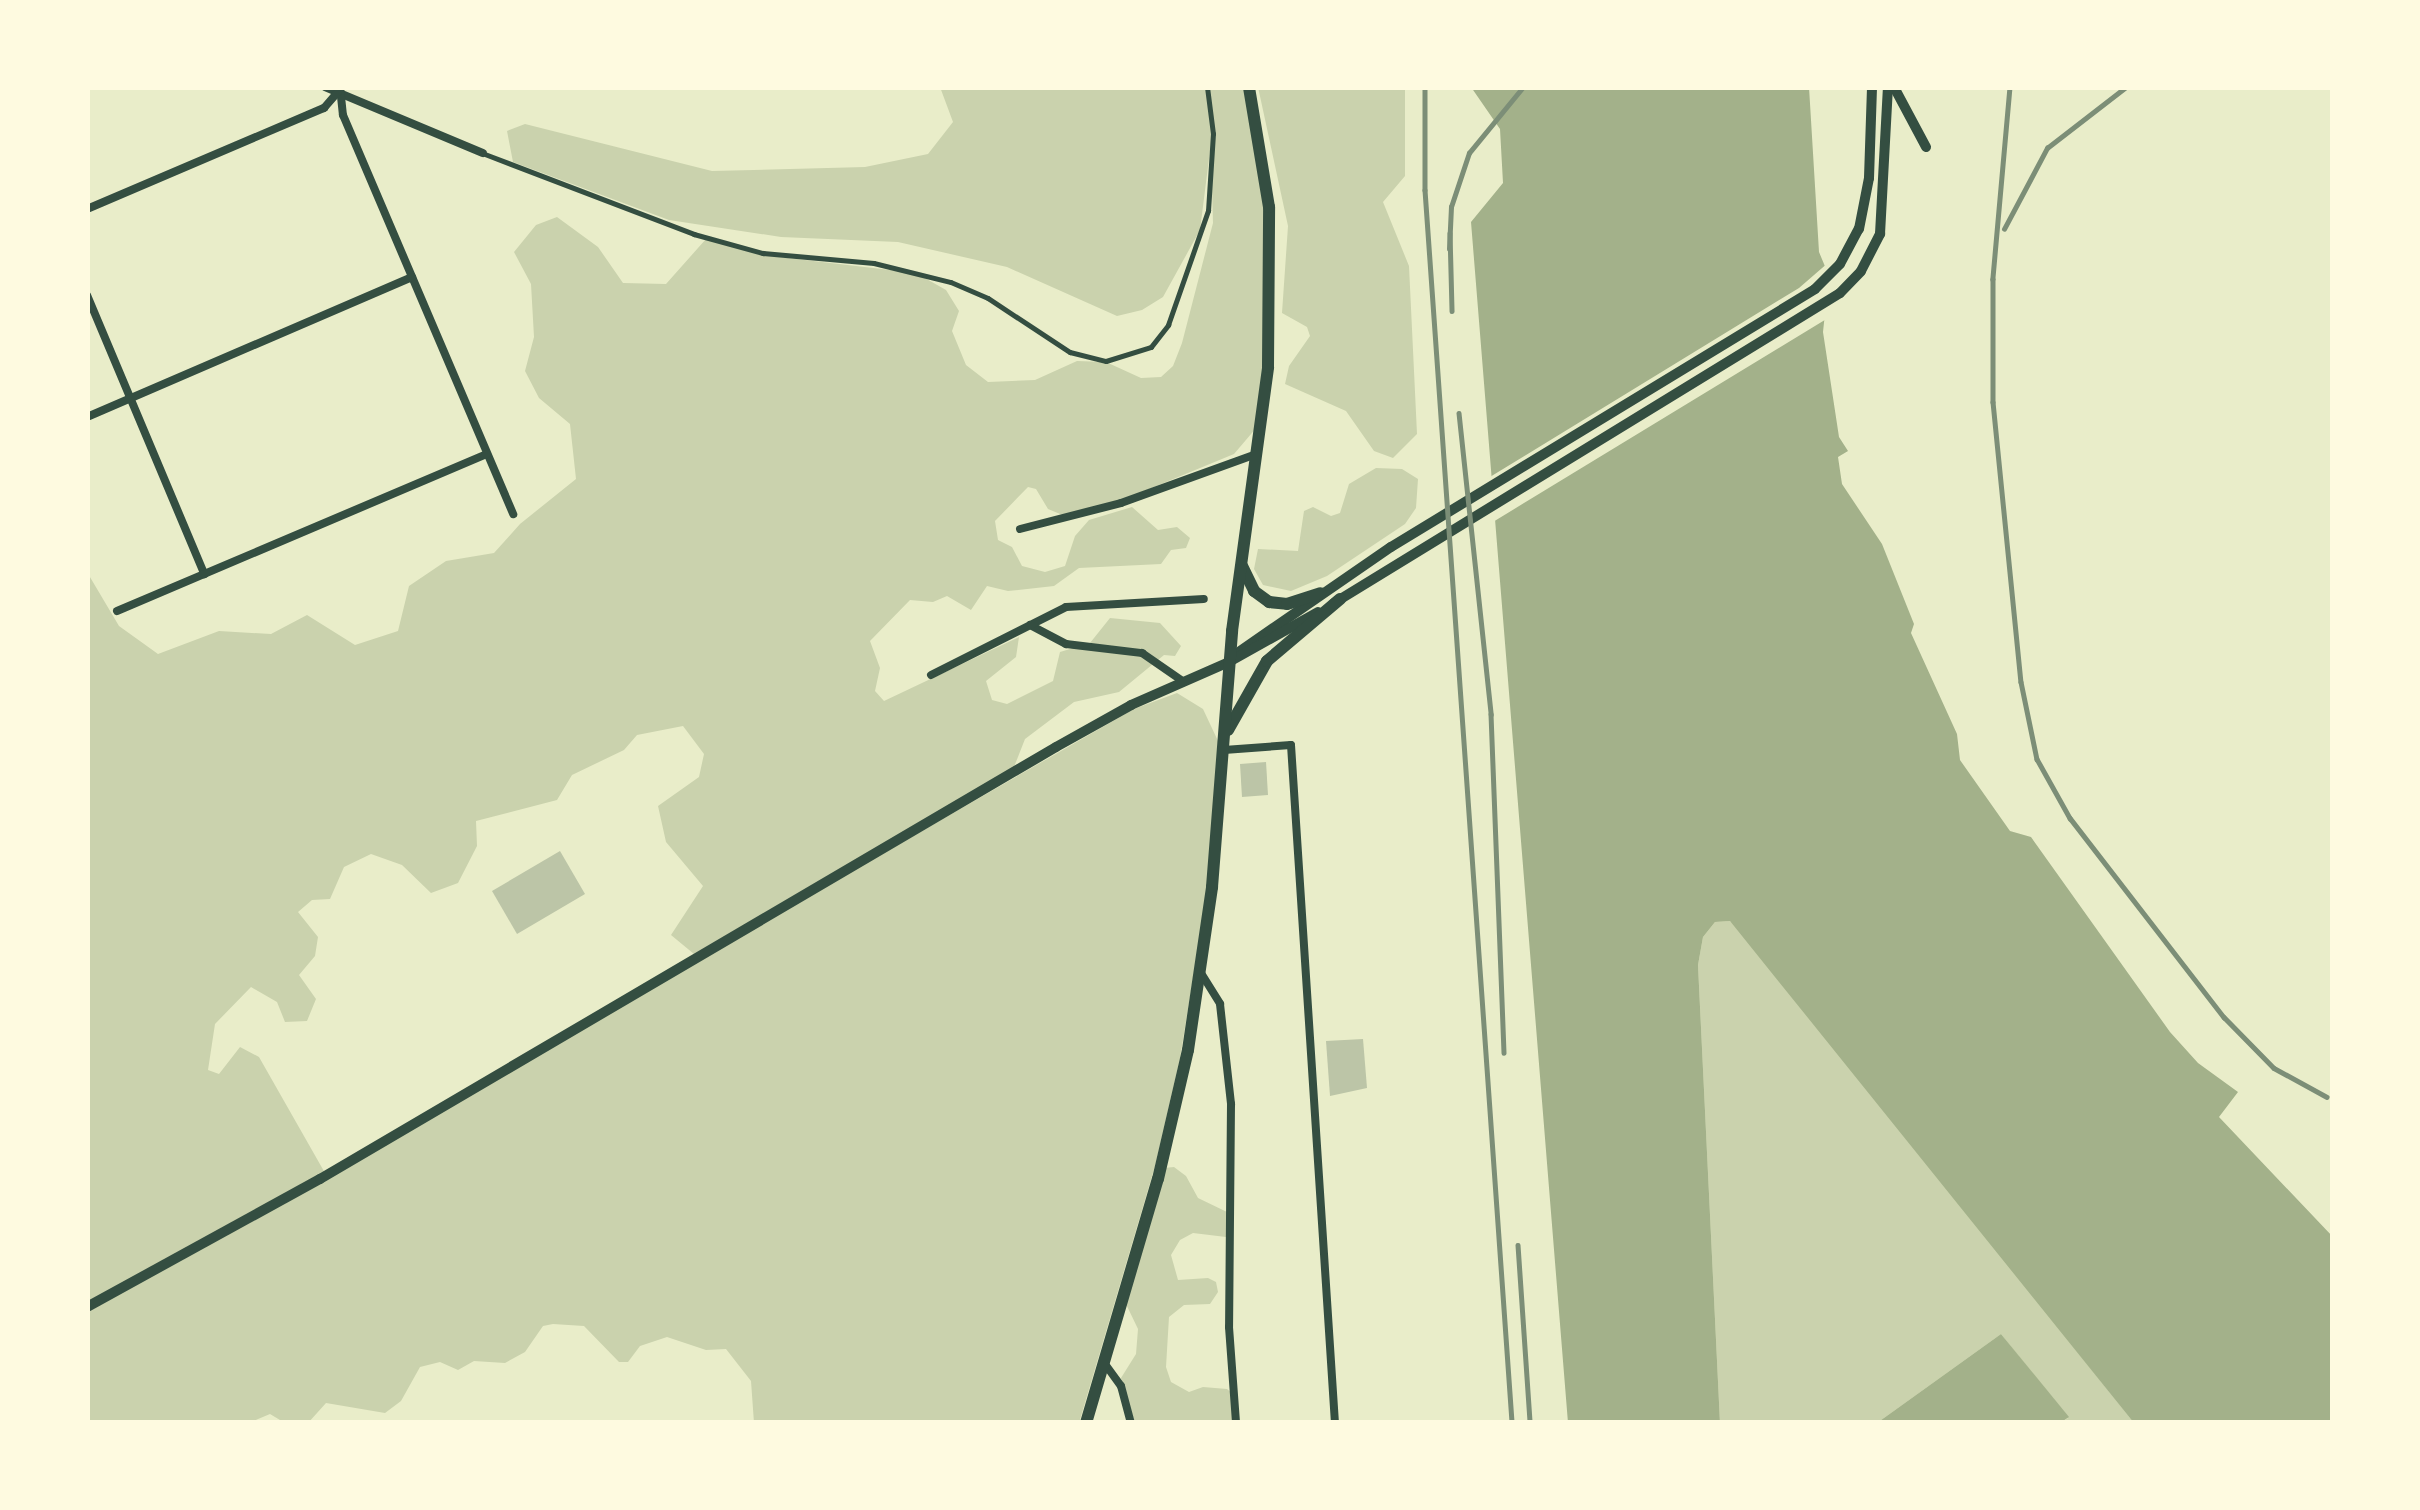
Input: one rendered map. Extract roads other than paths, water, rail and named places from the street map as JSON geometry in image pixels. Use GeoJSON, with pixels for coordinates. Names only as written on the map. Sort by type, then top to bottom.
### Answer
{"type":"FeatureCollection","features":[{"type":"Feature","properties":{"kind":"main road"},"geometry":{"type":"LineString","coordinates":[[1086,1423],[1157,1179],[1201,973],[1241,550],[1268,367],[1269,206],[1250,87]]}},
{"type":"Feature","properties":{"kind":"main road"},"geometry":{"type":"LineString","coordinates":[[1229,662],[1391,547],[1815,289],[1849,251],[1863,215],[1872,87]]}},
{"type":"Feature","properties":{"kind":"main road"},"geometry":{"type":"LineString","coordinates":[[1891,87],[1926,147]]}},
{"type":"Feature","properties":{"kind":"main road"},"geometry":{"type":"LineString","coordinates":[[87,1307],[320,1179],[1056,747],[1229,662],[1340,599],[1821,307],[1861,271],[1880,234],[1891,87]]}},
{"type":"Feature","properties":{"kind":"main road"},"geometry":{"type":"LineString","coordinates":[[1241,550],[1243,572],[1262,599],[1287,604],[1320,593]]}},
{"type":"Feature","properties":{"kind":"main road"},"geometry":{"type":"LineString","coordinates":[[1224,743],[1268,661],[1340,599]]}},
{"type":"Feature","properties":{"kind":"street"},"geometry":{"type":"LineString","coordinates":[[325,87],[483,153]]}},
{"type":"Feature","properties":{"kind":"street"},"geometry":{"type":"LineString","coordinates":[[87,209],[324,109],[339,90]]}},
{"type":"Feature","properties":{"kind":"street"},"geometry":{"type":"LineString","coordinates":[[339,90],[513,514]]}},
{"type":"Feature","properties":{"kind":"street"},"geometry":{"type":"LineString","coordinates":[[87,417],[412,277]]}},
{"type":"Feature","properties":{"kind":"street"},"geometry":{"type":"LineString","coordinates":[[87,295],[204,574]]}},
{"type":"Feature","properties":{"kind":"street"},"geometry":{"type":"LineString","coordinates":[[1020,529],[1121,503],[1257,453]]}},
{"type":"Feature","properties":{"kind":"street"},"geometry":{"type":"LineString","coordinates":[[117,611],[488,454]]}},
{"type":"Feature","properties":{"kind":"street"},"geometry":{"type":"LineString","coordinates":[[931,674],[1079,603],[1204,599]]}},
{"type":"Feature","properties":{"kind":"street"},"geometry":{"type":"LineString","coordinates":[[1030,625],[1066,644],[1156,658],[1184,682]]}},
{"type":"Feature","properties":{"kind":"street"},"geometry":{"type":"LineString","coordinates":[[1224,743],[1292,745],[1335,1423]]}},
{"type":"Feature","properties":{"kind":"street"},"geometry":{"type":"LineString","coordinates":[[1201,973],[1220,1004],[1231,1104],[1229,1327],[1236,1423]]}},
{"type":"Feature","properties":{"kind":"street"},"geometry":{"type":"LineString","coordinates":[[1104,1363],[1121,1386],[1131,1423]]}},
{"type":"Feature","properties":{"kind":"lane"},"geometry":{"type":"LineString","coordinates":[[483,153],[694,234],[763,253],[874,263],[951,282],[1070,352],[1106,362],[1151,347],[1168,325],[1208,211],[1214,134],[1207,87]]}},
{"type":"Feature","properties":{"kind":"railway"},"geometry":{"type":"LineString","coordinates":[[1425,87],[1425,190],[1512,1423]]}},
{"type":"Feature","properties":{"kind":"railway"},"geometry":{"type":"LineString","coordinates":[[1449,249],[1451,207],[1469,153],[1523,87]]}},
{"type":"Feature","properties":{"kind":"railway"},"geometry":{"type":"LineString","coordinates":[[2010,87],[1993,279],[1993,402],[2021,682],[2037,759],[2070,818],[2224,1017],[2274,1068],[2327,1097]]}},
{"type":"Feature","properties":{"kind":"railway"},"geometry":{"type":"LineString","coordinates":[[2004,229],[2047,148],[2126,87]]}},
{"type":"Feature","properties":{"kind":"railway"},"geometry":{"type":"LineString","coordinates":[[1450,233],[1452,311]]}},
{"type":"Feature","properties":{"kind":"railway"},"geometry":{"type":"LineString","coordinates":[[1459,413],[1491,714],[1504,1053]]}},
{"type":"Feature","properties":{"kind":"railway"},"geometry":{"type":"LineString","coordinates":[[1518,1245],[1530,1423]]}}]}
